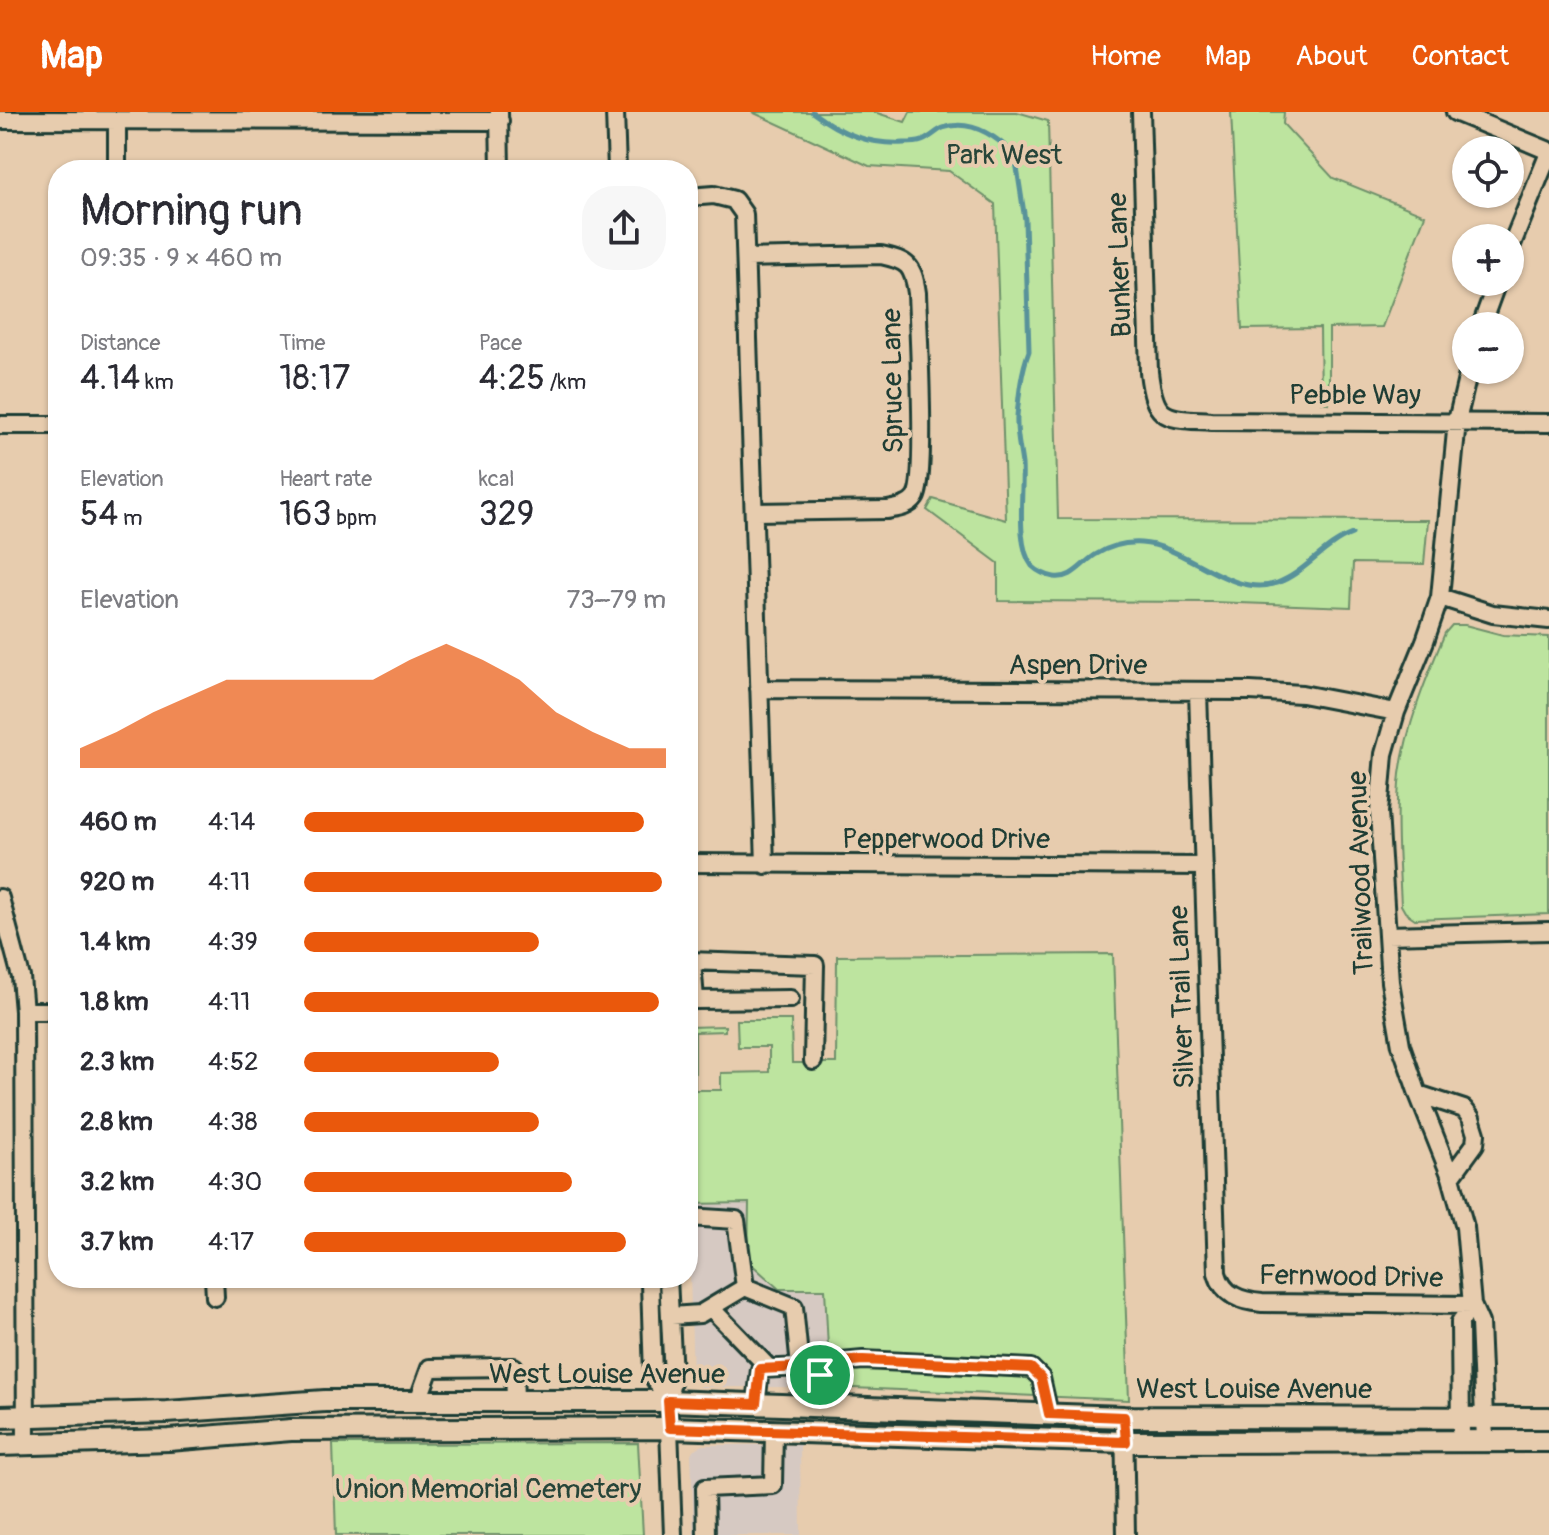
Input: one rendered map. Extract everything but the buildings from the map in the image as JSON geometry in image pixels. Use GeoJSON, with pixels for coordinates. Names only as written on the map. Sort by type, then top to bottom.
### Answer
{"type":"FeatureCollection","features":[{"type":"Feature","properties":{"kind":"main road","name":"West Louise Avenue"},"geometry":{"type":"LineString","coordinates":[[0,1417],[167,1412],[325,1401],[668,1401],[1124,1417],[1549,1418]]}},
{"type":"Feature","properties":{"kind":"main road","name":"West Louise Avenue"},"geometry":{"type":"LineString","coordinates":[[0,1445],[169,1440],[291,1430],[670,1428],[1126,1442],[1549,1441]]}},
{"type":"Feature","properties":{"kind":"street"},"geometry":{"type":"LineString","coordinates":[[615,112],[617,160]]}},
{"type":"Feature","properties":{"kind":"street","name":"Bunker Lane"},"geometry":{"type":"LineString","coordinates":[[1141,112],[1149,372],[1152,400],[1162,412]]}},
{"type":"Feature","properties":{"kind":"street"},"geometry":{"type":"LineString","coordinates":[[1455,112],[1549,152],[1520,224]]}},
{"type":"Feature","properties":{"kind":"street"},"geometry":{"type":"LineString","coordinates":[[0,120],[500,117],[500,160]]}},
{"type":"Feature","properties":{"kind":"street"},"geometry":{"type":"LineString","coordinates":[[117,121],[117,160]]}},
{"type":"Feature","properties":{"kind":"street"},"geometry":{"type":"LineString","coordinates":[[698,196],[714,195],[734,200],[744,214],[765,865]]}},
{"type":"Feature","properties":{"kind":"street","name":"Spruce Lane"},"geometry":{"type":"LineString","coordinates":[[746,258],[881,255],[902,260],[911,268],[917,293],[921,455],[920,489],[915,499],[905,507],[887,510],[755,512]]}},
{"type":"Feature","properties":{"kind":"street","name":"Trailwood Avenue"},"geometry":{"type":"LineString","coordinates":[[1466,384],[1457,421],[1440,597],[1396,712],[1384,754],[1379,812],[1390,982],[1401,1045],[1451,1177],[1465,1227],[1472,1305],[1480,1323],[1485,1440]]}},
{"type":"Feature","properties":{"kind":"street","name":"Pebble Way"},"geometry":{"type":"LineString","coordinates":[[1162,412],[1176,418],[1211,421],[1549,423]]}},
{"type":"Feature","properties":{"kind":"street"},"geometry":{"type":"LineString","coordinates":[[0,425],[48,425]]}},
{"type":"Feature","properties":{"kind":"street"},"geometry":{"type":"LineString","coordinates":[[1440,597],[1493,614],[1549,620]]}},
{"type":"Feature","properties":{"kind":"street","name":"Aspen Drive"},"geometry":{"type":"LineString","coordinates":[[759,689],[1250,691],[1302,694],[1396,712]]}},
{"type":"Feature","properties":{"kind":"street","name":"Silver Trail Lane"},"geometry":{"type":"LineString","coordinates":[[1198,692],[1217,1273],[1220,1284],[1231,1295]]}},
{"type":"Feature","properties":{"kind":"street","name":"Pepperwood Drive"},"geometry":{"type":"LineString","coordinates":[[698,863],[1204,866]]}},
{"type":"Feature","properties":{"kind":"street"},"geometry":{"type":"LineString","coordinates":[[0,898],[21,977],[24,1011],[26,1445]]}},
{"type":"Feature","properties":{"kind":"street"},"geometry":{"type":"LineString","coordinates":[[1387,935],[1549,931]]}},
{"type":"Feature","properties":{"kind":"street"},"geometry":{"type":"LineString","coordinates":[[698,961],[815,965],[813,1061]]}},
{"type":"Feature","properties":{"kind":"street"},"geometry":{"type":"LineString","coordinates":[[698,1000],[790,999]]}},
{"type":"Feature","properties":{"kind":"street"},"geometry":{"type":"LineString","coordinates":[[24,1011],[48,1011]]}},
{"type":"Feature","properties":{"kind":"street"},"geometry":{"type":"LineString","coordinates":[[1418,1094],[1456,1105],[1471,1118],[1476,1134],[1475,1144],[1451,1177]]}},
{"type":"Feature","properties":{"kind":"street"},"geometry":{"type":"LineString","coordinates":[[698,1218],[736,1220],[745,1287]]}},
{"type":"Feature","properties":{"kind":"street"},"geometry":{"type":"LineString","coordinates":[[671,1316],[700,1314],[745,1287]]}},
{"type":"Feature","properties":{"kind":"street"},"geometry":{"type":"LineString","coordinates":[[745,1287],[794,1307],[800,1367]]}},
{"type":"Feature","properties":{"kind":"street"},"geometry":{"type":"LineString","coordinates":[[215,1288],[215,1297]]}},
{"type":"Feature","properties":{"kind":"street"},"geometry":{"type":"LineString","coordinates":[[650,1288],[653,1376],[668,1401]]}},
{"type":"Feature","properties":{"kind":"street"},"geometry":{"type":"LineString","coordinates":[[669,1288],[673,1376],[668,1401],[673,1535]]}},
{"type":"Feature","properties":{"kind":"street","name":"Fernwood Drive"},"geometry":{"type":"LineString","coordinates":[[1231,1295],[1262,1303],[1472,1305]]}},
{"type":"Feature","properties":{"kind":"street","name":"Trailwood Avenue"},"geometry":{"type":"LineString","coordinates":[[1461,1440],[1460,1322],[1472,1305]]}},
{"type":"Feature","properties":{"kind":"street"},"geometry":{"type":"LineString","coordinates":[[711,1308],[769,1368]]}},
{"type":"Feature","properties":{"kind":"street"},"geometry":{"type":"LineString","coordinates":[[820,1375],[841,1362],[863,1360],[1031,1368],[1041,1378],[1049,1414]]}},
{"type":"Feature","properties":{"kind":"street"},"geometry":{"type":"LineString","coordinates":[[418,1401],[430,1368],[514,1367],[515,1401]]}},
{"type":"Feature","properties":{"kind":"street"},"geometry":{"type":"LineString","coordinates":[[756,1404],[760,1369],[800,1367],[820,1375]]}},
{"type":"Feature","properties":{"kind":"street"},"geometry":{"type":"LineString","coordinates":[[820,1375],[825,1406]]}},
{"type":"Feature","properties":{"kind":"street"},"geometry":{"type":"LineString","coordinates":[[1124,1417],[1126,1535]]}},
{"type":"Feature","properties":{"kind":"street"},"geometry":{"type":"LineString","coordinates":[[706,1535],[705,1488],[773,1485],[774,1431]]}},
{"type":"Feature","properties":{"kind":"shaded area"},"geometry":{"type":"Polygon","coordinates":[[[749,1203],[779,1289],[825,1289],[830,1387],[701,1387],[693,1378],[690,1288],[698,1288],[698,1204],[749,1203]]]}},
{"type":"Feature","properties":{"kind":"shaded area"},"geometry":{"type":"Polygon","coordinates":[[[703,1445],[800,1445],[801,1535],[694,1535],[691,1454],[703,1445]]]}},
{"type":"Feature","properties":{"kind":"green space","name":"Park West"},"geometry":{"type":"Polygon","coordinates":[[[752,112],[874,112],[905,122],[910,112],[1017,112],[1048,121],[1058,519],[1428,520],[1424,564],[1353,563],[1351,607],[1211,602],[998,601],[998,563],[927,510],[933,499],[1006,520],[995,204],[949,171],[869,166],[752,112]]]}},
{"type":"Feature","properties":{"kind":"green space"},"geometry":{"type":"Polygon","coordinates":[[[1231,112],[1284,112],[1283,124],[1333,178],[1425,215],[1382,327],[1329,328],[1329,403],[1321,402],[1320,328],[1242,329],[1231,112]]]}},
{"type":"Feature","properties":{"kind":"green space"},"geometry":{"type":"Polygon","coordinates":[[[1452,625],[1465,625],[1503,635],[1549,637],[1549,914],[1415,919],[1401,905],[1398,807],[1403,755],[1424,685],[1445,633],[1452,625]]]}},
{"type":"Feature","properties":{"kind":"green space"},"geometry":{"type":"Polygon","coordinates":[[[1113,954],[1129,1400],[830,1387],[825,1289],[779,1289],[748,1261],[749,1203],[698,1204],[698,1090],[721,1090],[721,1073],[769,1072],[769,1047],[738,1047],[737,1020],[791,1020],[792,1063],[836,1063],[837,956],[1113,954]]]}},
{"type":"Feature","properties":{"kind":"green space"},"geometry":{"type":"Polygon","coordinates":[[[725,1026],[725,1031],[698,1032],[698,1027],[725,1026]]]}},
{"type":"Feature","properties":{"kind":"green space","name":"Union Memorial Cemetery"},"geometry":{"type":"Polygon","coordinates":[[[638,1443],[643,1535],[336,1535],[333,1444],[638,1443]]]}},
{"type":"Feature","properties":{"kind":"waterway"},"geometry":{"type":"LineString","coordinates":[[812,112],[844,132],[878,142],[918,142],[943,128],[964,125],[992,136],[1015,155],[1025,220],[1029,351],[1021,384],[1017,429],[1022,464],[1022,531],[1027,556],[1034,568],[1051,576],[1066,576],[1105,550],[1123,544],[1141,543],[1175,552],[1226,578],[1260,586],[1287,578],[1352,534]]}},
{"type":"Feature","properties":{"kind":"route"},"geometry":{"type":"LineString","coordinates":[[863,1360],[1031,1368],[1041,1378],[1049,1414],[1124,1417],[1126,1442],[670,1428],[668,1401],[756,1404],[760,1369],[800,1367],[820,1375],[841,1362],[863,1360]]}}]}
